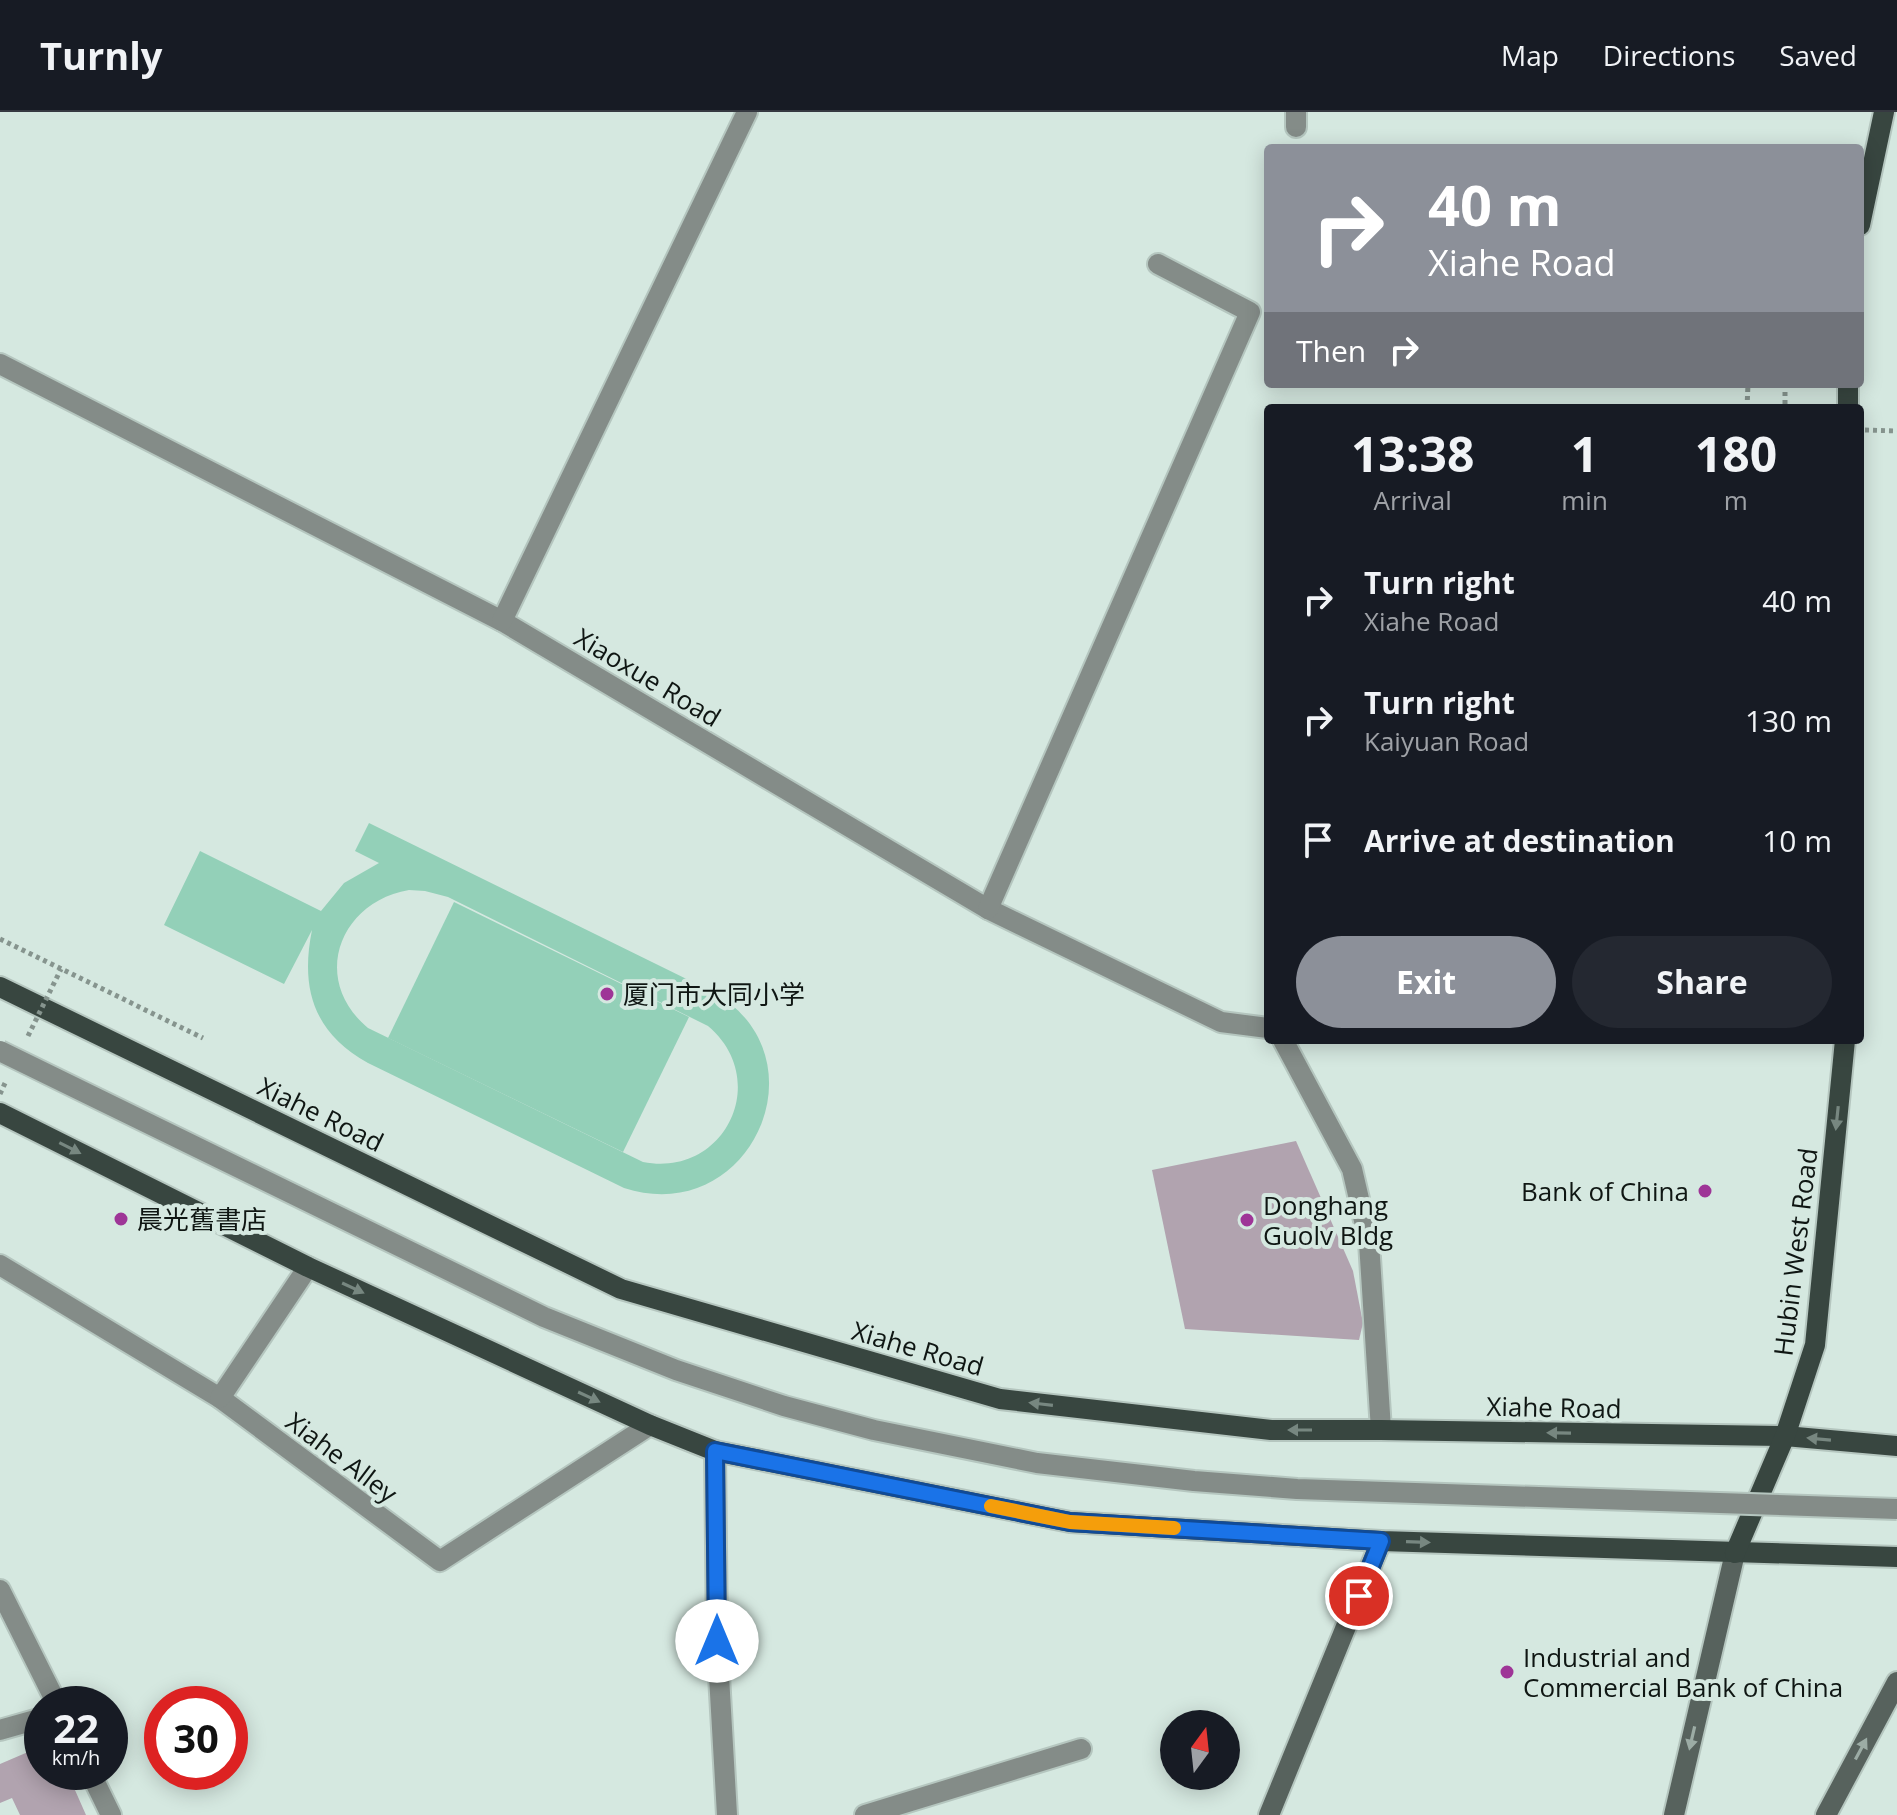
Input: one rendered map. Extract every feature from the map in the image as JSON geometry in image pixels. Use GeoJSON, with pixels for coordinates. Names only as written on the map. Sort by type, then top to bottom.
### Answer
{"type":"FeatureCollection","features":[{"type":"Feature","properties":{"kind":"main road"},"geometry":{"type":"LineString","coordinates":[[1864,206],[1884,112]]}},
{"type":"Feature","properties":{"kind":"main road","name":"Xiahe Road"},"geometry":{"type":"LineString","coordinates":[[0,987],[621,1289],[1000,1399],[1271,1430],[1785,1436],[1897,1446]]}},
{"type":"Feature","properties":{"kind":"main road","name":"Hubin West Road"},"geometry":{"type":"LineString","coordinates":[[1735,1553],[1785,1436],[1815,1345],[1845,1044]]}},
{"type":"Feature","properties":{"kind":"main road"},"geometry":{"type":"LineString","coordinates":[[0,1113],[308,1267],[650,1425],[715,1451],[1070,1522],[1381,1541],[1897,1557]]}},
{"type":"Feature","properties":{"kind":"main road"},"geometry":{"type":"LineString","coordinates":[[1269,1815],[1381,1541]]}},
{"type":"Feature","properties":{"kind":"main road"},"geometry":{"type":"LineString","coordinates":[[1674,1815],[1735,1553]]}},
{"type":"Feature","properties":{"kind":"main road"},"geometry":{"type":"LineString","coordinates":[[1826,1815],[1897,1682]]}},
{"type":"Feature","properties":{"kind":"street"},"geometry":{"type":"LineString","coordinates":[[502,621],[747,112]]}},
{"type":"Feature","properties":{"kind":"street"},"geometry":{"type":"LineString","coordinates":[[988,909],[1250,312],[1158,264]]}},
{"type":"Feature","properties":{"kind":"street","name":"Xiaoxue Road"},"geometry":{"type":"LineString","coordinates":[[0,364],[502,621],[988,909],[1221,1022],[1264,1027]]}},
{"type":"Feature","properties":{"kind":"street"},"geometry":{"type":"LineString","coordinates":[[1285,1044],[1352,1169],[1369,1242],[1381,1430]]}},
{"type":"Feature","properties":{"kind":"street"},"geometry":{"type":"LineString","coordinates":[[0,1051],[557,1322],[676,1370],[784,1406],[874,1430],[1037,1463],[1297,1489],[1897,1509]]}},
{"type":"Feature","properties":{"kind":"street","name":"Xiahe Alley"},"geometry":{"type":"LineString","coordinates":[[0,1265],[220,1398],[440,1561],[650,1425]]}},
{"type":"Feature","properties":{"kind":"street"},"geometry":{"type":"LineString","coordinates":[[220,1398],[308,1267]]}},
{"type":"Feature","properties":{"kind":"street"},"geometry":{"type":"LineString","coordinates":[[715,1451],[717,1641],[727,1815]]}},
{"type":"Feature","properties":{"kind":"street"},"geometry":{"type":"LineString","coordinates":[[0,1590],[48,1686]]}},
{"type":"Feature","properties":{"kind":"street"},"geometry":{"type":"LineString","coordinates":[[0,1730],[24,1723]]}},
{"type":"Feature","properties":{"kind":"street"},"geometry":{"type":"LineString","coordinates":[[865,1815],[1081,1749]]}},
{"type":"Feature","properties":{"kind":"street"},"geometry":{"type":"LineString","coordinates":[[99,1790],[111,1815]]}},
{"type":"Feature","properties":{"kind":"path"},"geometry":{"type":"LineString","coordinates":[[1864,429],[1897,431]]}},
{"type":"Feature","properties":{"kind":"path"},"geometry":{"type":"LineString","coordinates":[[0,939],[203,1038]]}},
{"type":"Feature","properties":{"kind":"path"},"geometry":{"type":"LineString","coordinates":[[22,1049],[61,969]]}},
{"type":"Feature","properties":{"kind":"path"},"geometry":{"type":"LineString","coordinates":[[0,1094],[9,1074]]}},
{"type":"Feature","properties":{"kind":"green space"},"geometry":{"type":"Polygon","coordinates":[[[369,823],[713,992],[747,1021],[765,1056],[769,1093],[759,1130],[738,1161],[707,1184],[669,1194],[624,1188],[368,1063],[350,1051],[323,1023],[315,1007],[308,971],[312,930],[284,984],[164,925],[200,851],[321,911],[344,883],[379,863],[355,851],[369,823]],[[409,890],[385,897],[365,910],[350,926],[340,946],[337,966],[340,988],[350,1009],[368,1028],[643,1162],[672,1163],[697,1155],[716,1140],[730,1120],[737,1097],[736,1072],[727,1048],[708,1026],[448,897],[409,890]]]}},
{"type":"Feature","properties":{"kind":"green space"},"geometry":{"type":"Polygon","coordinates":[[[454,902],[689,1017],[623,1152],[388,1038],[454,902]]]}},
{"type":"Feature","properties":{"kind":"building","name":"Donghang Guolv Bldg"},"geometry":{"type":"Polygon","coordinates":[[[1296,1141],[1353,1271],[1363,1323],[1359,1340],[1185,1329],[1152,1170],[1296,1141]]]}},
{"type":"Feature","properties":{"kind":"building"},"geometry":{"type":"Polygon","coordinates":[[[24,1754],[24,1790],[75,1790],[86,1815],[20,1815],[12,1798],[0,1803],[0,1764],[24,1754]]]}},
{"type":"Feature","properties":{"kind":"slow traffic"},"geometry":{"type":"LineString","coordinates":[[991,1506],[1070,1522],[1174,1528]]}},
{"type":"Feature","properties":{"kind":"place","name":"厦门市大同小学"},"geometry":{"type":"Point","coordinates":[607,994]}},
{"type":"Feature","properties":{"kind":"place","name":"Bank of China"},"geometry":{"type":"Point","coordinates":[1705,1191]}},
{"type":"Feature","properties":{"kind":"place","name":"晨光舊書店"},"geometry":{"type":"Point","coordinates":[121,1219]}},
{"type":"Feature","properties":{"kind":"place","name":"Donghang Guolv Bldg"},"geometry":{"type":"Point","coordinates":[1247,1220]}},
{"type":"Feature","properties":{"kind":"place","name":"Industrial and Commercial Bank of China"},"geometry":{"type":"Point","coordinates":[1507,1672]}},
{"type":"Feature","properties":{"kind":"route"},"geometry":{"type":"LineString","coordinates":[[717,1641],[715,1451],[1070,1522],[1381,1541],[1359,1596]]}}]}
